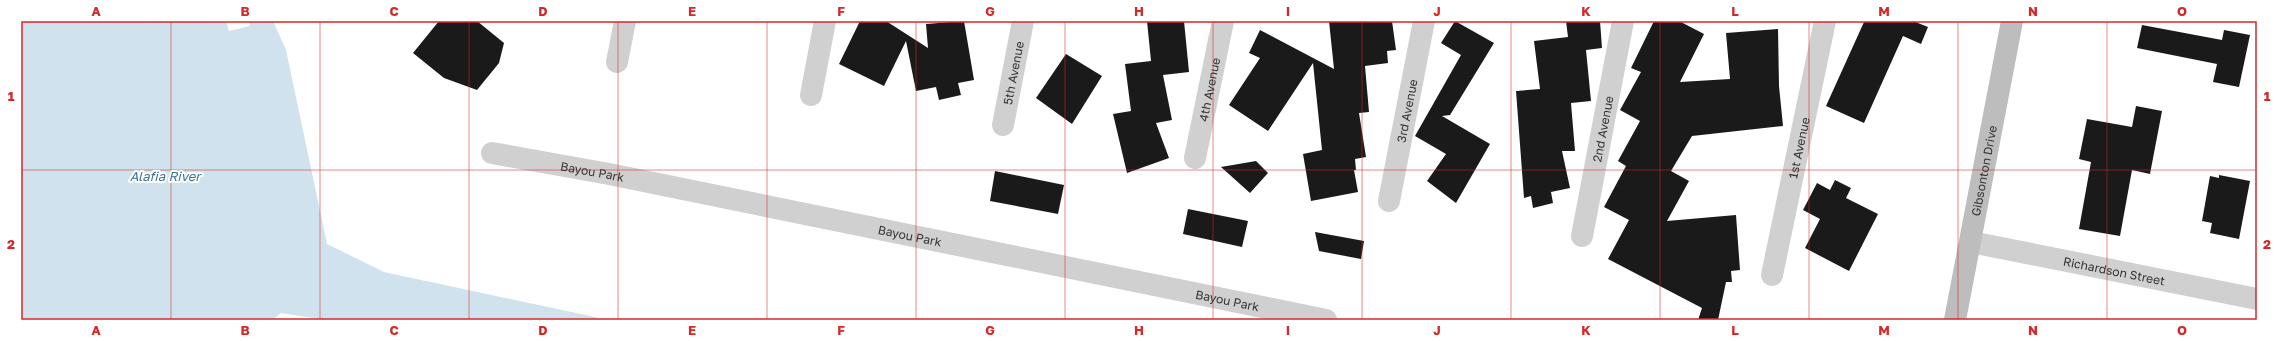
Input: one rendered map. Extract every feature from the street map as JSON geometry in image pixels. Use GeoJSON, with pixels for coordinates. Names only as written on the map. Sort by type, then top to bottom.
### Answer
{"type":"FeatureCollection","features":[{"type":"Feature","properties":{"kind":"main road","name":"Gibsonton Drive"},"geometry":{"type":"LineString","coordinates":[[1955,320],[2012,21]]}},
{"type":"Feature","properties":{"kind":"street"},"geometry":{"type":"LineString","coordinates":[[617,62],[625,21]]}},
{"type":"Feature","properties":{"kind":"street"},"geometry":{"type":"LineString","coordinates":[[811,95],[825,21]]}},
{"type":"Feature","properties":{"kind":"street","name":"5th Avenue"},"geometry":{"type":"LineString","coordinates":[[1003,126],[1023,21]]}},
{"type":"Feature","properties":{"kind":"street","name":"4th Avenue"},"geometry":{"type":"LineString","coordinates":[[1195,158],[1223,21]]}},
{"type":"Feature","properties":{"kind":"street","name":"3rd Avenue"},"geometry":{"type":"LineString","coordinates":[[1389,201],[1424,21]]}},
{"type":"Feature","properties":{"kind":"street","name":"2nd Avenue"},"geometry":{"type":"LineString","coordinates":[[1582,236],[1623,21]]}},
{"type":"Feature","properties":{"kind":"street","name":"1st Avenue"},"geometry":{"type":"LineString","coordinates":[[1772,275],[1825,21]]}},
{"type":"Feature","properties":{"kind":"street","name":"Bayou Park"},"geometry":{"type":"LineString","coordinates":[[492,153],[609,174],[1326,320]]}},
{"type":"Feature","properties":{"kind":"street","name":"Richardson Street"},"geometry":{"type":"LineString","coordinates":[[1971,242],[2257,299]]}},
{"type":"Feature","properties":{"kind":"water","name":"Alafia River"},"geometry":{"type":"Polygon","coordinates":[[[21,21],[273,21],[286,50],[327,244],[384,272],[609,320],[325,320],[281,313],[272,320],[21,320],[21,21]]]}},
{"type":"Feature","properties":{"kind":"pier"},"geometry":{"type":"Polygon","coordinates":[[[226,21],[249,21],[250,26],[229,31],[226,21]]]}},
{"type":"Feature","properties":{"kind":"building"},"geometry":{"type":"Polygon","coordinates":[[[439,21],[477,21],[504,43],[499,63],[477,90],[444,78],[413,53],[439,21]]]}},
{"type":"Feature","properties":{"kind":"building"},"geometry":{"type":"Polygon","coordinates":[[[860,21],[886,21],[928,48],[926,24],[964,21],[974,80],[958,83],[961,95],[939,100],[936,87],[916,91],[906,41],[884,86],[839,64],[860,21]]]}},
{"type":"Feature","properties":{"kind":"building"},"geometry":{"type":"Polygon","coordinates":[[[1147,21],[1184,21],[1189,72],[1163,75],[1172,120],[1156,123],[1169,158],[1127,173],[1113,114],[1131,111],[1125,64],[1151,61],[1147,21]]]}},
{"type":"Feature","properties":{"kind":"building"},"geometry":{"type":"Polygon","coordinates":[[[1329,21],[1392,21],[1396,50],[1387,51],[1388,63],[1365,66],[1369,112],[1359,113],[1366,157],[1355,159],[1356,170],[1354,170],[1358,192],[1311,201],[1303,154],[1322,150],[1313,63],[1268,131],[1229,105],[1260,58],[1249,53],[1260,30],[1334,69],[1329,21]]]}},
{"type":"Feature","properties":{"kind":"building"},"geometry":{"type":"Polygon","coordinates":[[[1455,21],[1494,43],[1450,115],[1442,116],[1490,144],[1456,203],[1427,181],[1446,154],[1415,136],[1461,55],[1441,43],[1455,21]]]}},
{"type":"Feature","properties":{"kind":"building"},"geometry":{"type":"Polygon","coordinates":[[[1566,21],[1600,21],[1602,48],[1586,50],[1591,101],[1571,103],[1575,151],[1562,151],[1570,188],[1551,192],[1553,203],[1533,208],[1531,196],[1524,198],[1516,91],[1540,89],[1534,41],[1568,37],[1566,21]]]}},
{"type":"Feature","properties":{"kind":"building"},"geometry":{"type":"Polygon","coordinates":[[[1654,21],[1679,21],[1704,34],[1680,82],[1730,79],[1726,33],[1778,29],[1779,86],[1783,126],[1692,136],[1671,171],[1689,181],[1667,221],[1736,215],[1740,270],[1731,271],[1732,282],[1726,282],[1718,320],[1698,320],[1702,308],[1608,259],[1629,220],[1604,207],[1626,166],[1618,161],[1640,121],[1620,110],[1641,72],[1631,68],[1654,21]]]}},
{"type":"Feature","properties":{"kind":"building"},"geometry":{"type":"Polygon","coordinates":[[[1913,21],[1928,27],[1921,44],[1903,36],[1864,123],[1826,106],[1864,22],[1913,21]]]}},
{"type":"Feature","properties":{"kind":"building"},"geometry":{"type":"Polygon","coordinates":[[[2142,25],[2222,40],[2224,30],[2250,35],[2239,87],[2213,82],[2217,64],[2137,48],[2142,25]]]}},
{"type":"Feature","properties":{"kind":"building"},"geometry":{"type":"Polygon","coordinates":[[[1066,54],[1102,76],[1072,124],[1036,98],[1066,54]]]}},
{"type":"Feature","properties":{"kind":"building"},"geometry":{"type":"Polygon","coordinates":[[[2136,106],[2162,111],[2150,174],[2132,170],[2120,236],[2079,229],[2091,162],[2079,159],[2087,119],[2132,127],[2136,106]]]}},
{"type":"Feature","properties":{"kind":"building"},"geometry":{"type":"Polygon","coordinates":[[[1256,161],[1268,173],[1250,193],[1221,167],[1256,161]]]}},
{"type":"Feature","properties":{"kind":"building"},"geometry":{"type":"Polygon","coordinates":[[[995,171],[1064,185],[1058,214],[990,201],[995,171]]]}},
{"type":"Feature","properties":{"kind":"building"},"geometry":{"type":"Polygon","coordinates":[[[2219,175],[2250,181],[2239,239],[2210,233],[2212,223],[2202,221],[2210,176],[2219,178],[2219,175]]]}},
{"type":"Feature","properties":{"kind":"building"},"geometry":{"type":"Polygon","coordinates":[[[1835,180],[1851,188],[1846,198],[1878,214],[1849,271],[1805,248],[1820,219],[1803,210],[1817,183],[1830,190],[1835,180]]]}},
{"type":"Feature","properties":{"kind":"building"},"geometry":{"type":"Polygon","coordinates":[[[1188,209],[1248,221],[1242,247],[1183,234],[1188,209]]]}},
{"type":"Feature","properties":{"kind":"building"},"geometry":{"type":"Polygon","coordinates":[[[1315,232],[1364,241],[1361,259],[1319,251],[1315,232]]]}}]}
